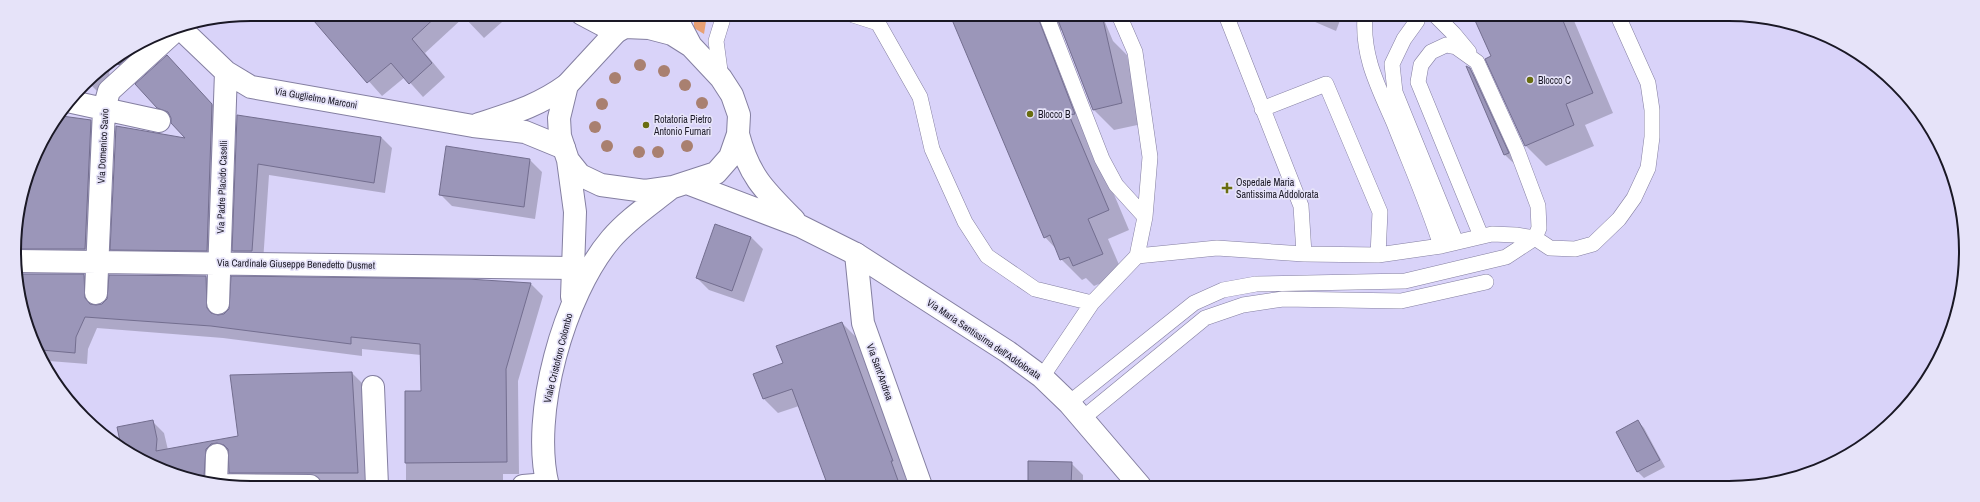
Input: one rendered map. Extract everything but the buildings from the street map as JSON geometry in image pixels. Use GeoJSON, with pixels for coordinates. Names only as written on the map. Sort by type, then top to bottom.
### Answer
{"type":"FeatureCollection","features":[{"type":"Feature","properties":{"kind":"street"},"geometry":{"type":"LineString","coordinates":[[566,154],[580,174],[601,185],[645,191],[680,185],[716,173],[730,157],[738,134],[739,115],[732,95],[721,78],[691,46],[672,34],[610,21]]}},
{"type":"Feature","properties":{"kind":"street"},"geometry":{"type":"LineString","coordinates":[[679,21],[691,46]]}},
{"type":"Feature","properties":{"kind":"street"},"geometry":{"type":"LineString","coordinates":[[473,126],[531,107],[549,98],[567,85],[626,25]]}},
{"type":"Feature","properties":{"kind":"street","name":"Via Guglielmo Marconi"},"geometry":{"type":"LineString","coordinates":[[183,31],[226,72],[251,87],[473,126],[525,132],[566,154]]}},
{"type":"Feature","properties":{"kind":"street","name":"Via Domenico Savio"},"geometry":{"type":"LineString","coordinates":[[96,293],[98,262],[85,103],[109,91],[169,37]]}},
{"type":"Feature","properties":{"kind":"street","name":"Via Padre Placido Caselli"},"geometry":{"type":"LineString","coordinates":[[218,303],[226,72]]}},
{"type":"Feature","properties":{"kind":"street"},"geometry":{"type":"LineString","coordinates":[[567,85],[559,118],[560,136],[566,154],[575,212],[572,302]]}},
{"type":"Feature","properties":{"kind":"street"},"geometry":{"type":"LineString","coordinates":[[85,103],[159,121]]}},
{"type":"Feature","properties":{"kind":"street"},"geometry":{"type":"LineString","coordinates":[[738,134],[747,162],[763,189],[800,226]]}},
{"type":"Feature","properties":{"kind":"street"},"geometry":{"type":"LineString","coordinates":[[680,185],[800,226]]}},
{"type":"Feature","properties":{"kind":"street"},"geometry":{"type":"LineString","coordinates":[[572,302],[610,240],[626,224],[680,185]]}},
{"type":"Feature","properties":{"kind":"street","name":"Via Maria Santissima dell'Addolorata"},"geometry":{"type":"LineString","coordinates":[[800,226],[856,254],[1008,352],[1042,377],[1076,411],[1136,481]]}},
{"type":"Feature","properties":{"kind":"street","name":"Via Sant'Andrea"},"geometry":{"type":"LineString","coordinates":[[856,254],[863,323],[919,481]]}},
{"type":"Feature","properties":{"kind":"street","name":"Via Cardinale Giuseppe Benedetto Dusmet"},"geometry":{"type":"LineString","coordinates":[[21,261],[574,268]]}},
{"type":"Feature","properties":{"kind":"street","name":"Viale Cristoforo Colombo"},"geometry":{"type":"LineString","coordinates":[[546,481],[543,453],[546,404],[556,356],[572,302]]}},
{"type":"Feature","properties":{"kind":"street"},"geometry":{"type":"LineString","coordinates":[[373,387],[377,481]]}},
{"type":"Feature","properties":{"kind":"street"},"geometry":{"type":"LineString","coordinates":[[217,454],[217,478]]}},
{"type":"Feature","properties":{"kind":"lane"},"geometry":{"type":"LineString","coordinates":[[721,78],[716,41],[722,21]]}},
{"type":"Feature","properties":{"kind":"lane"},"geometry":{"type":"LineString","coordinates":[[872,21],[878,23],[920,97],[932,149],[965,222],[987,256],[1035,289],[1092,303]]}},
{"type":"Feature","properties":{"kind":"lane"},"geometry":{"type":"LineString","coordinates":[[1048,21],[1102,159],[1116,185],[1145,217]]}},
{"type":"Feature","properties":{"kind":"lane"},"geometry":{"type":"LineString","coordinates":[[1042,377],[1092,303],[1137,256],[1145,217],[1150,157],[1135,52],[1122,21]]}},
{"type":"Feature","properties":{"kind":"lane"},"geometry":{"type":"LineString","coordinates":[[1228,21],[1301,206],[1304,254]]}},
{"type":"Feature","properties":{"kind":"lane"},"geometry":{"type":"LineString","coordinates":[[1365,21],[1364,31],[1368,62],[1430,212],[1441,246]]}},
{"type":"Feature","properties":{"kind":"lane"},"geometry":{"type":"LineString","coordinates":[[1417,21],[1404,39],[1392,64],[1395,92],[1456,242]]}},
{"type":"Feature","properties":{"kind":"lane"},"geometry":{"type":"LineString","coordinates":[[1076,411],[1194,303],[1218,293],[1256,284],[1404,281],[1506,257],[1535,238],[1539,228],[1538,206],[1517,150],[1477,62],[1441,21]]}},
{"type":"Feature","properties":{"kind":"lane"},"geometry":{"type":"LineString","coordinates":[[1137,256],[1217,248],[1304,254],[1378,255],[1441,246],[1492,234],[1535,238],[1550,248],[1575,249],[1593,244],[1619,219],[1634,198],[1648,168],[1652,130],[1652,110],[1648,83],[1620,21]]}},
{"type":"Feature","properties":{"kind":"lane"},"geometry":{"type":"LineString","coordinates":[[1477,62],[1456,47],[1446,46],[1431,52],[1421,65],[1418,82],[1481,236]]}},
{"type":"Feature","properties":{"kind":"lane"},"geometry":{"type":"LineString","coordinates":[[1262,109],[1326,84],[1380,212],[1378,255]]}},
{"type":"Feature","properties":{"kind":"lane"},"geometry":{"type":"LineString","coordinates":[[1076,411],[1205,318],[1220,312],[1243,305],[1283,299],[1401,301],[1486,282]]}},
{"type":"Feature","properties":{"kind":"shaded area"},"geometry":{"type":"Polygon","coordinates":[[[694,21],[706,21],[704,34],[694,28],[694,21]]]}},
{"type":"Feature","properties":{"kind":"place","name":"Blocco C"},"geometry":{"type":"Point","coordinates":[1530,80]}},
{"type":"Feature","properties":{"kind":"place","name":"Blocco B"},"geometry":{"type":"Point","coordinates":[1030,114]}},
{"type":"Feature","properties":{"kind":"place","name":"Rotatoria Pietro Antonio Furnari"},"geometry":{"type":"Point","coordinates":[646,125]}},
{"type":"Feature","properties":{"kind":"place","name":"Ospedale Maria Santissima Addolorata"},"geometry":{"type":"Point","coordinates":[1227,188]}}]}
